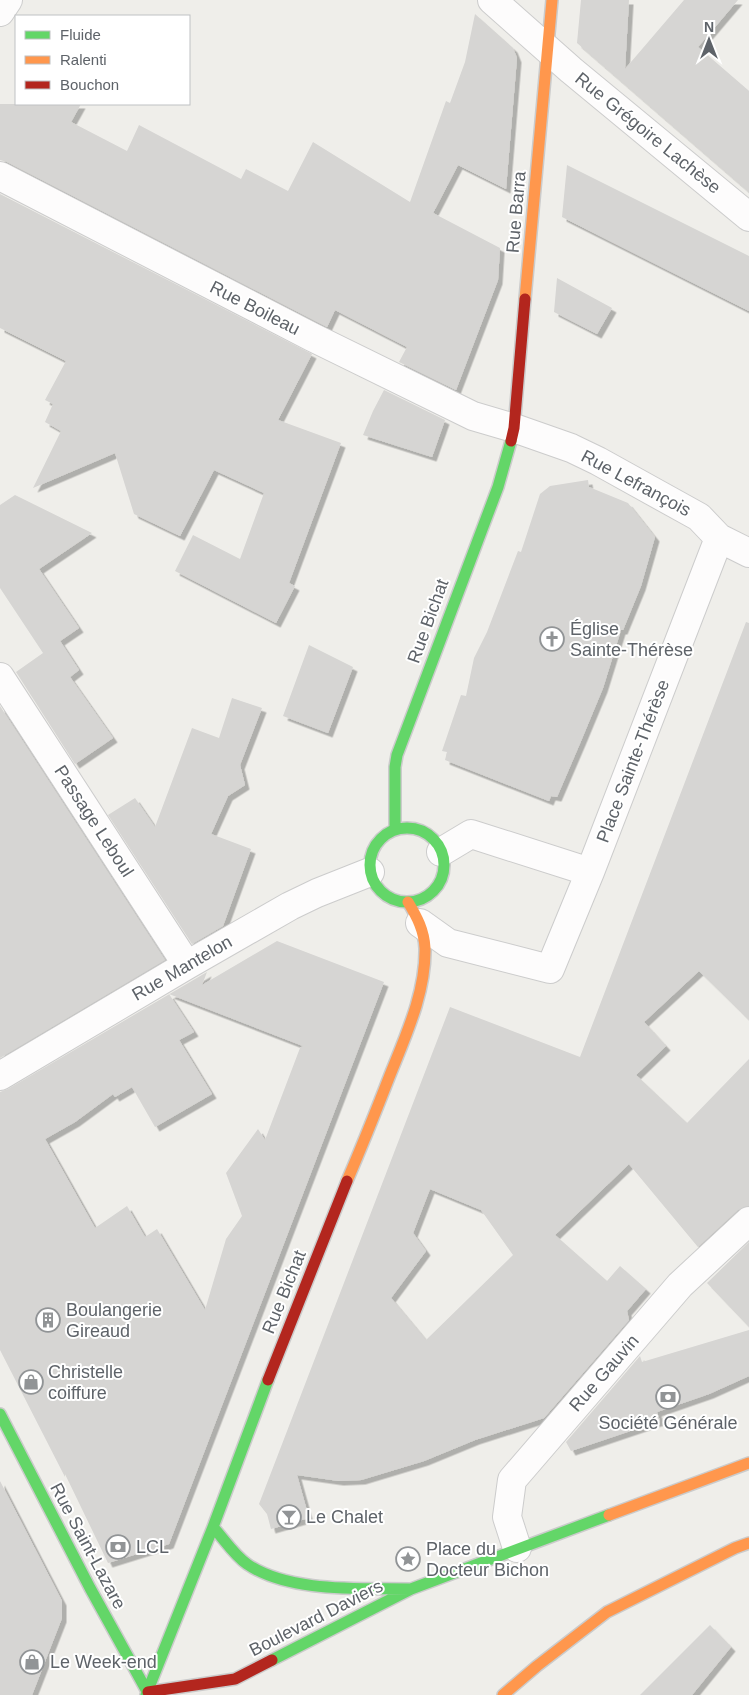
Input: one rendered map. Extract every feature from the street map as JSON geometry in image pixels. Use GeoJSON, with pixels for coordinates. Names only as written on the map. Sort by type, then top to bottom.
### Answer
{"type":"FeatureCollection","features":[{"type":"Feature","properties":{"kind":"main road","name":"Rue Barra"},"geometry":{"type":"LineString","coordinates":[[514,428],[552,0]]}},
{"type":"Feature","properties":{"kind":"main road","name":"Rue Bichat"},"geometry":{"type":"LineString","coordinates":[[395,829],[395,767],[397,755],[498,487],[514,428]]}},
{"type":"Feature","properties":{"kind":"main road"},"geometry":{"type":"LineString","coordinates":[[395,829],[415,829],[426,834],[435,841],[441,852],[444,863],[443,875],[438,885],[430,894],[419,900],[414,913],[380,890],[370,872],[370,859],[374,848],[382,838],[395,829]]}},
{"type":"Feature","properties":{"kind":"main road","name":"Rue Bichat"},"geometry":{"type":"LineString","coordinates":[[148,1694],[275,1362],[412,1020],[420,986],[425,948],[414,913]]}},
{"type":"Feature","properties":{"kind":"main road","name":"Rue Saint-Lazare"},"geometry":{"type":"LineString","coordinates":[[0,1414],[90,1588],[148,1694]]}},
{"type":"Feature","properties":{"kind":"main road","name":"Boulevard Daviers"},"geometry":{"type":"LineString","coordinates":[[148,1694],[235,1679],[411,1590],[517,1548],[749,1463]]}},
{"type":"Feature","properties":{"kind":"main road"},"geometry":{"type":"LineString","coordinates":[[213,1527],[247,1564],[263,1573],[283,1580],[302,1584],[411,1590]]}},
{"type":"Feature","properties":{"kind":"main road"},"geometry":{"type":"LineString","coordinates":[[503,1695],[607,1612],[735,1548],[749,1543]]}},
{"type":"Feature","properties":{"kind":"street"},"geometry":{"type":"LineString","coordinates":[[0,12],[8,0]]}},
{"type":"Feature","properties":{"kind":"street","name":"Rue Grégoire Lachèse"},"geometry":{"type":"LineString","coordinates":[[492,0],[749,216]]}},
{"type":"Feature","properties":{"kind":"street","name":"Rue Boileau"},"geometry":{"type":"LineString","coordinates":[[0,176],[312,337],[466,413],[514,428]]}},
{"type":"Feature","properties":{"kind":"street","name":"Rue Lefrançois"},"geometry":{"type":"LineString","coordinates":[[514,428],[571,448],[598,461],[699,517],[719,538],[749,553]]}},
{"type":"Feature","properties":{"kind":"street","name":"Place Sainte-Thérèse"},"geometry":{"type":"LineString","coordinates":[[414,913],[448,943],[550,969],[590,872],[719,538]]}},
{"type":"Feature","properties":{"kind":"street","name":"Passage Leboul"},"geometry":{"type":"LineString","coordinates":[[0,677],[187,965]]}},
{"type":"Feature","properties":{"kind":"street"},"geometry":{"type":"LineString","coordinates":[[441,852],[471,834],[590,872]]}},
{"type":"Feature","properties":{"kind":"street","name":"Rue Mantelon"},"geometry":{"type":"LineString","coordinates":[[0,1076],[290,906],[316,893],[370,872]]}},
{"type":"Feature","properties":{"kind":"street","name":"Rue Gauvin"},"geometry":{"type":"LineString","coordinates":[[517,1548],[507,1516],[512,1480],[680,1285],[749,1221]]}},
{"type":"Feature","properties":{"kind":"building"},"geometry":{"type":"Polygon","coordinates":[[[581,0],[629,0],[625,69],[684,0],[738,0],[698,47],[749,91],[749,192],[577,43],[581,0]]]}},
{"type":"Feature","properties":{"kind":"building"},"geometry":{"type":"Polygon","coordinates":[[[475,14],[513,48],[517,58],[506,189],[458,165],[433,213],[500,248],[498,280],[456,390],[399,362],[407,347],[335,310],[327,327],[0,160],[0,104],[80,105],[71,122],[127,151],[139,125],[241,179],[246,169],[288,191],[313,142],[410,202],[446,101],[450,103],[465,62],[475,14]]]}},
{"type":"Feature","properties":{"kind":"building"},"geometry":{"type":"Polygon","coordinates":[[[567,165],[749,256],[749,311],[562,217],[567,165]]]}},
{"type":"Feature","properties":{"kind":"building"},"geometry":{"type":"Polygon","coordinates":[[[0,194],[312,354],[278,420],[341,443],[289,583],[295,586],[276,623],[175,571],[193,535],[240,559],[264,493],[214,470],[180,536],[134,514],[115,453],[33,488],[61,431],[45,422],[53,404],[45,400],[66,361],[0,328],[0,194]]]}},
{"type":"Feature","properties":{"kind":"building"},"geometry":{"type":"Polygon","coordinates":[[[557,278],[612,308],[597,334],[554,312],[557,278]]]}},
{"type":"Feature","properties":{"kind":"building"},"geometry":{"type":"Polygon","coordinates":[[[384,390],[445,420],[432,457],[363,435],[384,390]]]}},
{"type":"Feature","properties":{"kind":"building","name":"Église Sainte-Thérèse"},"geometry":{"type":"Polygon","coordinates":[[[588,480],[589,487],[628,503],[655,537],[641,586],[623,630],[621,630],[603,688],[557,797],[551,796],[549,801],[445,760],[447,752],[442,751],[461,695],[466,696],[474,658],[487,632],[518,551],[521,552],[540,494],[550,486],[588,480]]]}},
{"type":"Feature","properties":{"kind":"building"},"geometry":{"type":"Polygon","coordinates":[[[15,495],[92,533],[39,569],[79,628],[60,641],[79,670],[70,677],[113,738],[75,764],[16,672],[43,653],[0,588],[0,505],[15,495]]]}},
{"type":"Feature","properties":{"kind":"building"},"geometry":{"type":"Polygon","coordinates":[[[746,622],[749,623],[749,1020],[699,971],[644,1022],[666,1046],[636,1075],[687,1123],[749,1059],[749,1206],[738,1210],[698,1247],[629,1164],[555,1235],[607,1281],[620,1266],[646,1289],[627,1311],[629,1320],[544,1418],[475,1440],[424,1461],[361,1480],[339,1481],[297,1475],[309,1518],[271,1529],[267,1514],[259,1504],[450,1007],[580,1057],[746,622]],[[430,1189],[413,1233],[426,1251],[391,1298],[426,1340],[513,1255],[481,1210],[430,1189]]]}},
{"type":"Feature","properties":{"kind":"building"},"geometry":{"type":"Polygon","coordinates":[[[309,645],[353,667],[328,733],[283,716],[309,645]]]}},
{"type":"Feature","properties":{"kind":"building"},"geometry":{"type":"Polygon","coordinates":[[[232,698],[262,708],[240,765],[245,785],[228,796],[211,834],[251,849],[223,926],[192,944],[108,815],[135,798],[155,827],[192,728],[219,738],[232,698]]]}},
{"type":"Feature","properties":{"kind":"building"},"geometry":{"type":"Polygon","coordinates":[[[0,706],[165,960],[0,1058],[0,706]]]}},
{"type":"Feature","properties":{"kind":"building"},"geometry":{"type":"Polygon","coordinates":[[[277,941],[384,982],[169,1544],[108,1563],[65,1474],[65,1477],[0,1350],[0,1092],[8,1089],[169,994],[207,972],[202,985],[277,941]],[[169,994],[194,1032],[179,1040],[212,1094],[155,1127],[132,1087],[115,1097],[113,1094],[75,1122],[45,1139],[95,1228],[127,1206],[145,1237],[157,1229],[205,1310],[226,1239],[242,1216],[226,1173],[258,1129],[265,1140],[300,1048],[303,1046],[169,994]]]}},
{"type":"Feature","properties":{"kind":"building"},"geometry":{"type":"Polygon","coordinates":[[[749,1242],[749,1327],[707,1283],[749,1242]]]}},
{"type":"Feature","properties":{"kind":"building"},"geometry":{"type":"Polygon","coordinates":[[[749,1330],[749,1376],[709,1394],[657,1412],[660,1421],[571,1451],[566,1442],[640,1356],[642,1362],[749,1330]]]}},
{"type":"Feature","properties":{"kind":"building"},"geometry":{"type":"Polygon","coordinates":[[[0,1481],[62,1601],[62,1618],[32,1695],[0,1695],[0,1481]]]}},
{"type":"Feature","properties":{"kind":"building"},"geometry":{"type":"Polygon","coordinates":[[[710,1625],[731,1647],[692,1695],[640,1695],[710,1625]]]}},
{"type":"Feature","properties":{"kind":"traffic: fast"},"geometry":{"type":"LineString","coordinates":[[395,829],[395,767],[397,755],[498,487],[511,441]]}},
{"type":"Feature","properties":{"kind":"traffic: fast"},"geometry":{"type":"LineString","coordinates":[[407,828],[421,831],[433,839],[441,851],[444,865],[441,879],[433,891],[421,899],[407,902],[393,899],[381,891],[373,879],[370,865],[373,851],[381,839],[393,831],[407,828]]}},
{"type":"Feature","properties":{"kind":"traffic: fast"},"geometry":{"type":"LineString","coordinates":[[146,1695],[213,1527],[268,1380]]}},
{"type":"Feature","properties":{"kind":"traffic: fast"},"geometry":{"type":"LineString","coordinates":[[0,1414],[90,1588],[149,1695]]}},
{"type":"Feature","properties":{"kind":"traffic: fast"},"geometry":{"type":"LineString","coordinates":[[272,1660],[411,1589],[609,1515]]}},
{"type":"Feature","properties":{"kind":"traffic: fast"},"geometry":{"type":"LineString","coordinates":[[213,1527],[233,1552],[247,1564],[283,1580],[326,1587],[410,1589]]}},
{"type":"Feature","properties":{"kind":"traffic: slow"},"geometry":{"type":"LineString","coordinates":[[525,299],[552,0]]}},
{"type":"Feature","properties":{"kind":"traffic: slow"},"geometry":{"type":"LineString","coordinates":[[347,1181],[419,997],[425,948],[420,924],[408,902]]}},
{"type":"Feature","properties":{"kind":"traffic: slow"},"geometry":{"type":"LineString","coordinates":[[609,1515],[749,1463]]}},
{"type":"Feature","properties":{"kind":"traffic: slow"},"geometry":{"type":"LineString","coordinates":[[503,1695],[607,1612],[735,1548],[749,1543]]}},
{"type":"Feature","properties":{"kind":"traffic: jam"},"geometry":{"type":"LineString","coordinates":[[511,441],[514,428],[525,299]]}},
{"type":"Feature","properties":{"kind":"traffic: jam"},"geometry":{"type":"LineString","coordinates":[[268,1380],[347,1181]]}},
{"type":"Feature","properties":{"kind":"traffic: jam"},"geometry":{"type":"LineString","coordinates":[[148,1692],[235,1679],[272,1660]]}},
{"type":"Feature","properties":{"kind":"place","name":"Église Sainte-Thérèse"},"geometry":{"type":"Point","coordinates":[552,639]}},
{"type":"Feature","properties":{"kind":"place","name":"Boulangerie Gireaud"},"geometry":{"type":"Point","coordinates":[48,1320]}},
{"type":"Feature","properties":{"kind":"place","name":"Christelle coiffure"},"geometry":{"type":"Point","coordinates":[31,1382]}},
{"type":"Feature","properties":{"kind":"place","name":"Société Générale"},"geometry":{"type":"Point","coordinates":[668,1397]}},
{"type":"Feature","properties":{"kind":"place","name":"Le Chalet"},"geometry":{"type":"Point","coordinates":[289,1517]}},
{"type":"Feature","properties":{"kind":"place","name":"LCL"},"geometry":{"type":"Point","coordinates":[118,1547]}},
{"type":"Feature","properties":{"kind":"place","name":"Place du Docteur Bichon"},"geometry":{"type":"Point","coordinates":[408,1559]}},
{"type":"Feature","properties":{"kind":"place","name":"Le Week-end"},"geometry":{"type":"Point","coordinates":[32,1662]}}]}
